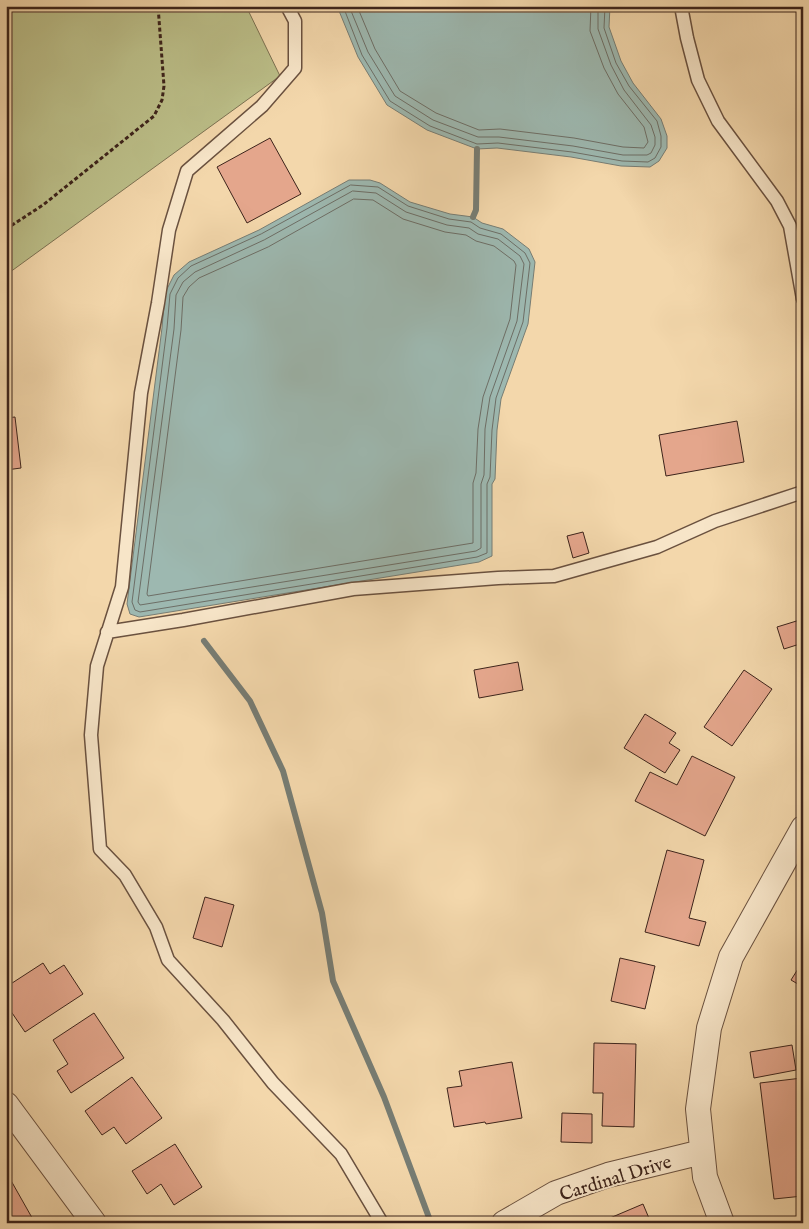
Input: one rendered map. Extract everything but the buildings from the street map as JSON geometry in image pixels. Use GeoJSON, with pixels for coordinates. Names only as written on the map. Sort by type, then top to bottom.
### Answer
{"type":"FeatureCollection","features":[{"type":"Feature","properties":{"kind":"street"},"geometry":{"type":"LineString","coordinates":[[722,1223],[705,1176],[698,1109],[709,1028],[731,957],[799,840]]}},
{"type":"Feature","properties":{"kind":"street"},"geometry":{"type":"LineString","coordinates":[[6,1104],[94,1223]]}},
{"type":"Feature","properties":{"kind":"street","name":"Cardinal Drive"},"geometry":{"type":"LineString","coordinates":[[504,1223],[556,1193],[608,1175],[702,1152]]}},
{"type":"Feature","properties":{"kind":"lane"},"geometry":{"type":"LineString","coordinates":[[288,6],[295,21],[295,68],[262,106],[187,171],[169,230],[158,303],[141,393],[122,587],[97,666],[91,735],[100,849],[125,876],[156,927],[168,960],[223,1020],[273,1083],[341,1154],[382,1223]]}},
{"type":"Feature","properties":{"kind":"lane"},"geometry":{"type":"LineString","coordinates":[[681,6],[698,80],[718,120],[777,201],[790,226],[803,299]]}},
{"type":"Feature","properties":{"kind":"lane"},"geometry":{"type":"LineString","coordinates":[[108,632],[353,589],[498,578],[554,576],[657,547],[715,521],[803,492]]}},
{"type":"Feature","properties":{"kind":"path"},"geometry":{"type":"LineString","coordinates":[[6,229],[43,205],[154,116],[162,100],[164,86],[158,6]]}},
{"type":"Feature","properties":{"kind":"green space"},"geometry":{"type":"Polygon","coordinates":[[[6,6],[246,6],[280,76],[6,275],[6,6]]]}},
{"type":"Feature","properties":{"kind":"water"},"geometry":{"type":"Polygon","coordinates":[[[337,6],[610,6],[609,27],[621,61],[633,83],[661,119],[667,136],[667,148],[659,161],[650,167],[621,166],[571,157],[497,148],[477,149],[427,130],[387,105],[358,57],[337,6]]]}},
{"type":"Feature","properties":{"kind":"water"},"geometry":{"type":"Polygon","coordinates":[[[349,180],[370,180],[380,183],[410,202],[450,214],[473,217],[482,223],[503,229],[529,249],[535,262],[528,324],[501,399],[497,430],[495,479],[492,484],[492,556],[479,562],[139,617],[130,614],[127,604],[165,293],[174,275],[189,262],[259,230],[349,180]]]}},
{"type":"Feature","properties":{"kind":"waterway"},"geometry":{"type":"LineString","coordinates":[[473,217],[476,210],[477,149]]}},
{"type":"Feature","properties":{"kind":"waterway"},"geometry":{"type":"LineString","coordinates":[[204,641],[250,701],[283,771],[322,913],[333,981],[384,1097],[431,1223]]}}]}
